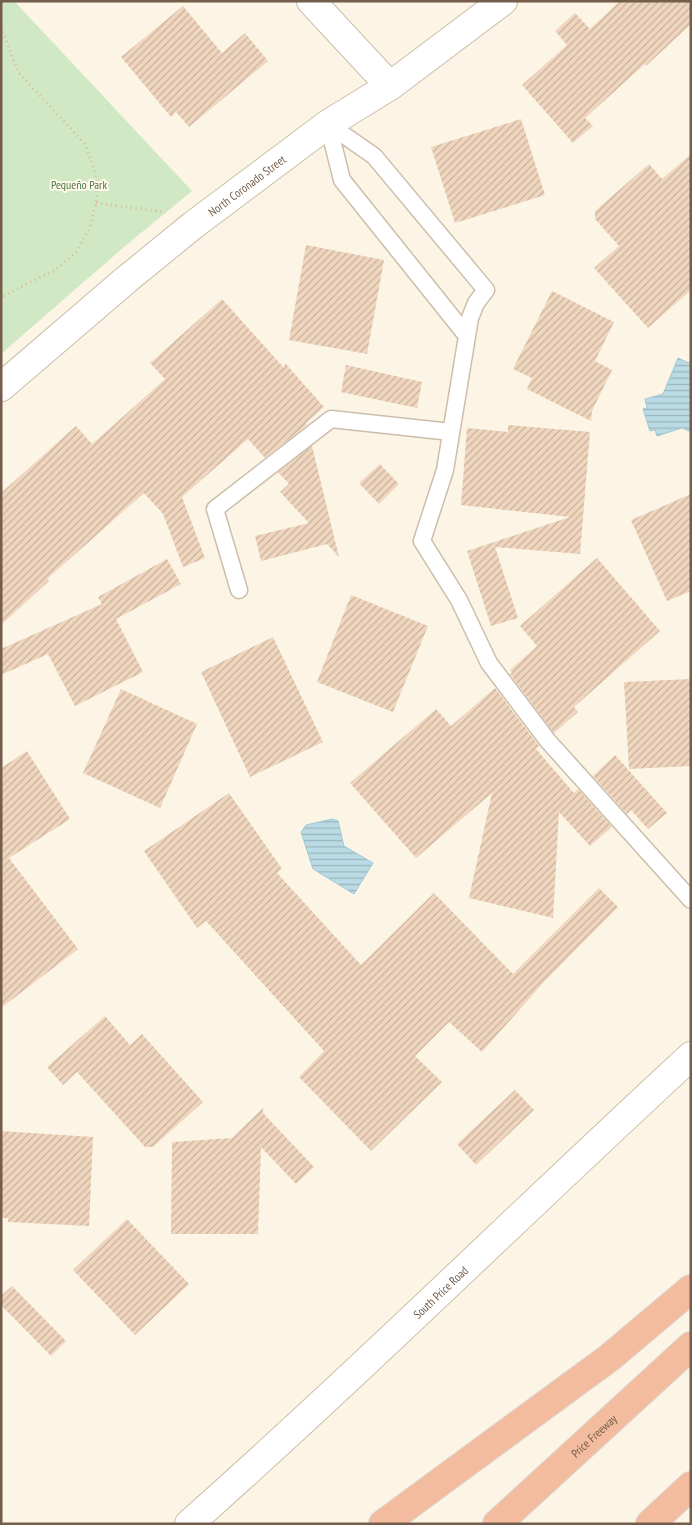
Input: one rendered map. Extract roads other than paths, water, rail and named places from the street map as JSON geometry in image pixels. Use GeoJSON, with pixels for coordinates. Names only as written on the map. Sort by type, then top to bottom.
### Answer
{"type":"FeatureCollection","features":[{"type":"Feature","properties":{"kind":"highway"},"geometry":{"type":"LineString","coordinates":[[383,1524],[609,1358],[691,1289]]}},
{"type":"Feature","properties":{"kind":"highway","name":"Price Freeway"},"geometry":{"type":"LineString","coordinates":[[497,1524],[691,1346]]}},
{"type":"Feature","properties":{"kind":"highway"},"geometry":{"type":"LineString","coordinates":[[650,1524],[691,1486]]}},
{"type":"Feature","properties":{"kind":"street"},"geometry":{"type":"LineString","coordinates":[[311,1],[390,86]]}},
{"type":"Feature","properties":{"kind":"street","name":"North Coronado Street"},"geometry":{"type":"LineString","coordinates":[[1,387],[127,279],[204,217],[328,124],[390,86],[503,1]]}},
{"type":"Feature","properties":{"kind":"street","name":"South Price Road"},"geometry":{"type":"LineString","coordinates":[[189,1524],[363,1365],[598,1141],[691,1056]]}},
{"type":"Feature","properties":{"kind":"lane"},"geometry":{"type":"LineString","coordinates":[[328,124],[374,156],[486,290],[476,303],[470,318],[445,470],[422,541],[459,600],[489,663],[548,741],[691,900]]}},
{"type":"Feature","properties":{"kind":"lane"},"geometry":{"type":"LineString","coordinates":[[328,124],[342,180],[467,336]]}},
{"type":"Feature","properties":{"kind":"lane"},"geometry":{"type":"LineString","coordinates":[[239,590],[215,509],[331,419],[451,432]]}},
{"type":"Feature","properties":{"kind":"water"},"geometry":{"type":"Polygon","coordinates":[[[678,358],[689,363],[691,360],[691,430],[682,428],[657,436],[655,430],[650,431],[643,409],[647,408],[645,399],[663,394],[678,358]]]}},
{"type":"Feature","properties":{"kind":"water"},"geometry":{"type":"Polygon","coordinates":[[[332,819],[338,821],[344,846],[373,863],[354,894],[313,869],[301,832],[306,825],[332,819]]]}},
{"type":"Feature","properties":{"kind":"park label","name":"Pequeño Park"},"geometry":{"type":"Point","coordinates":[79,184]}}]}
